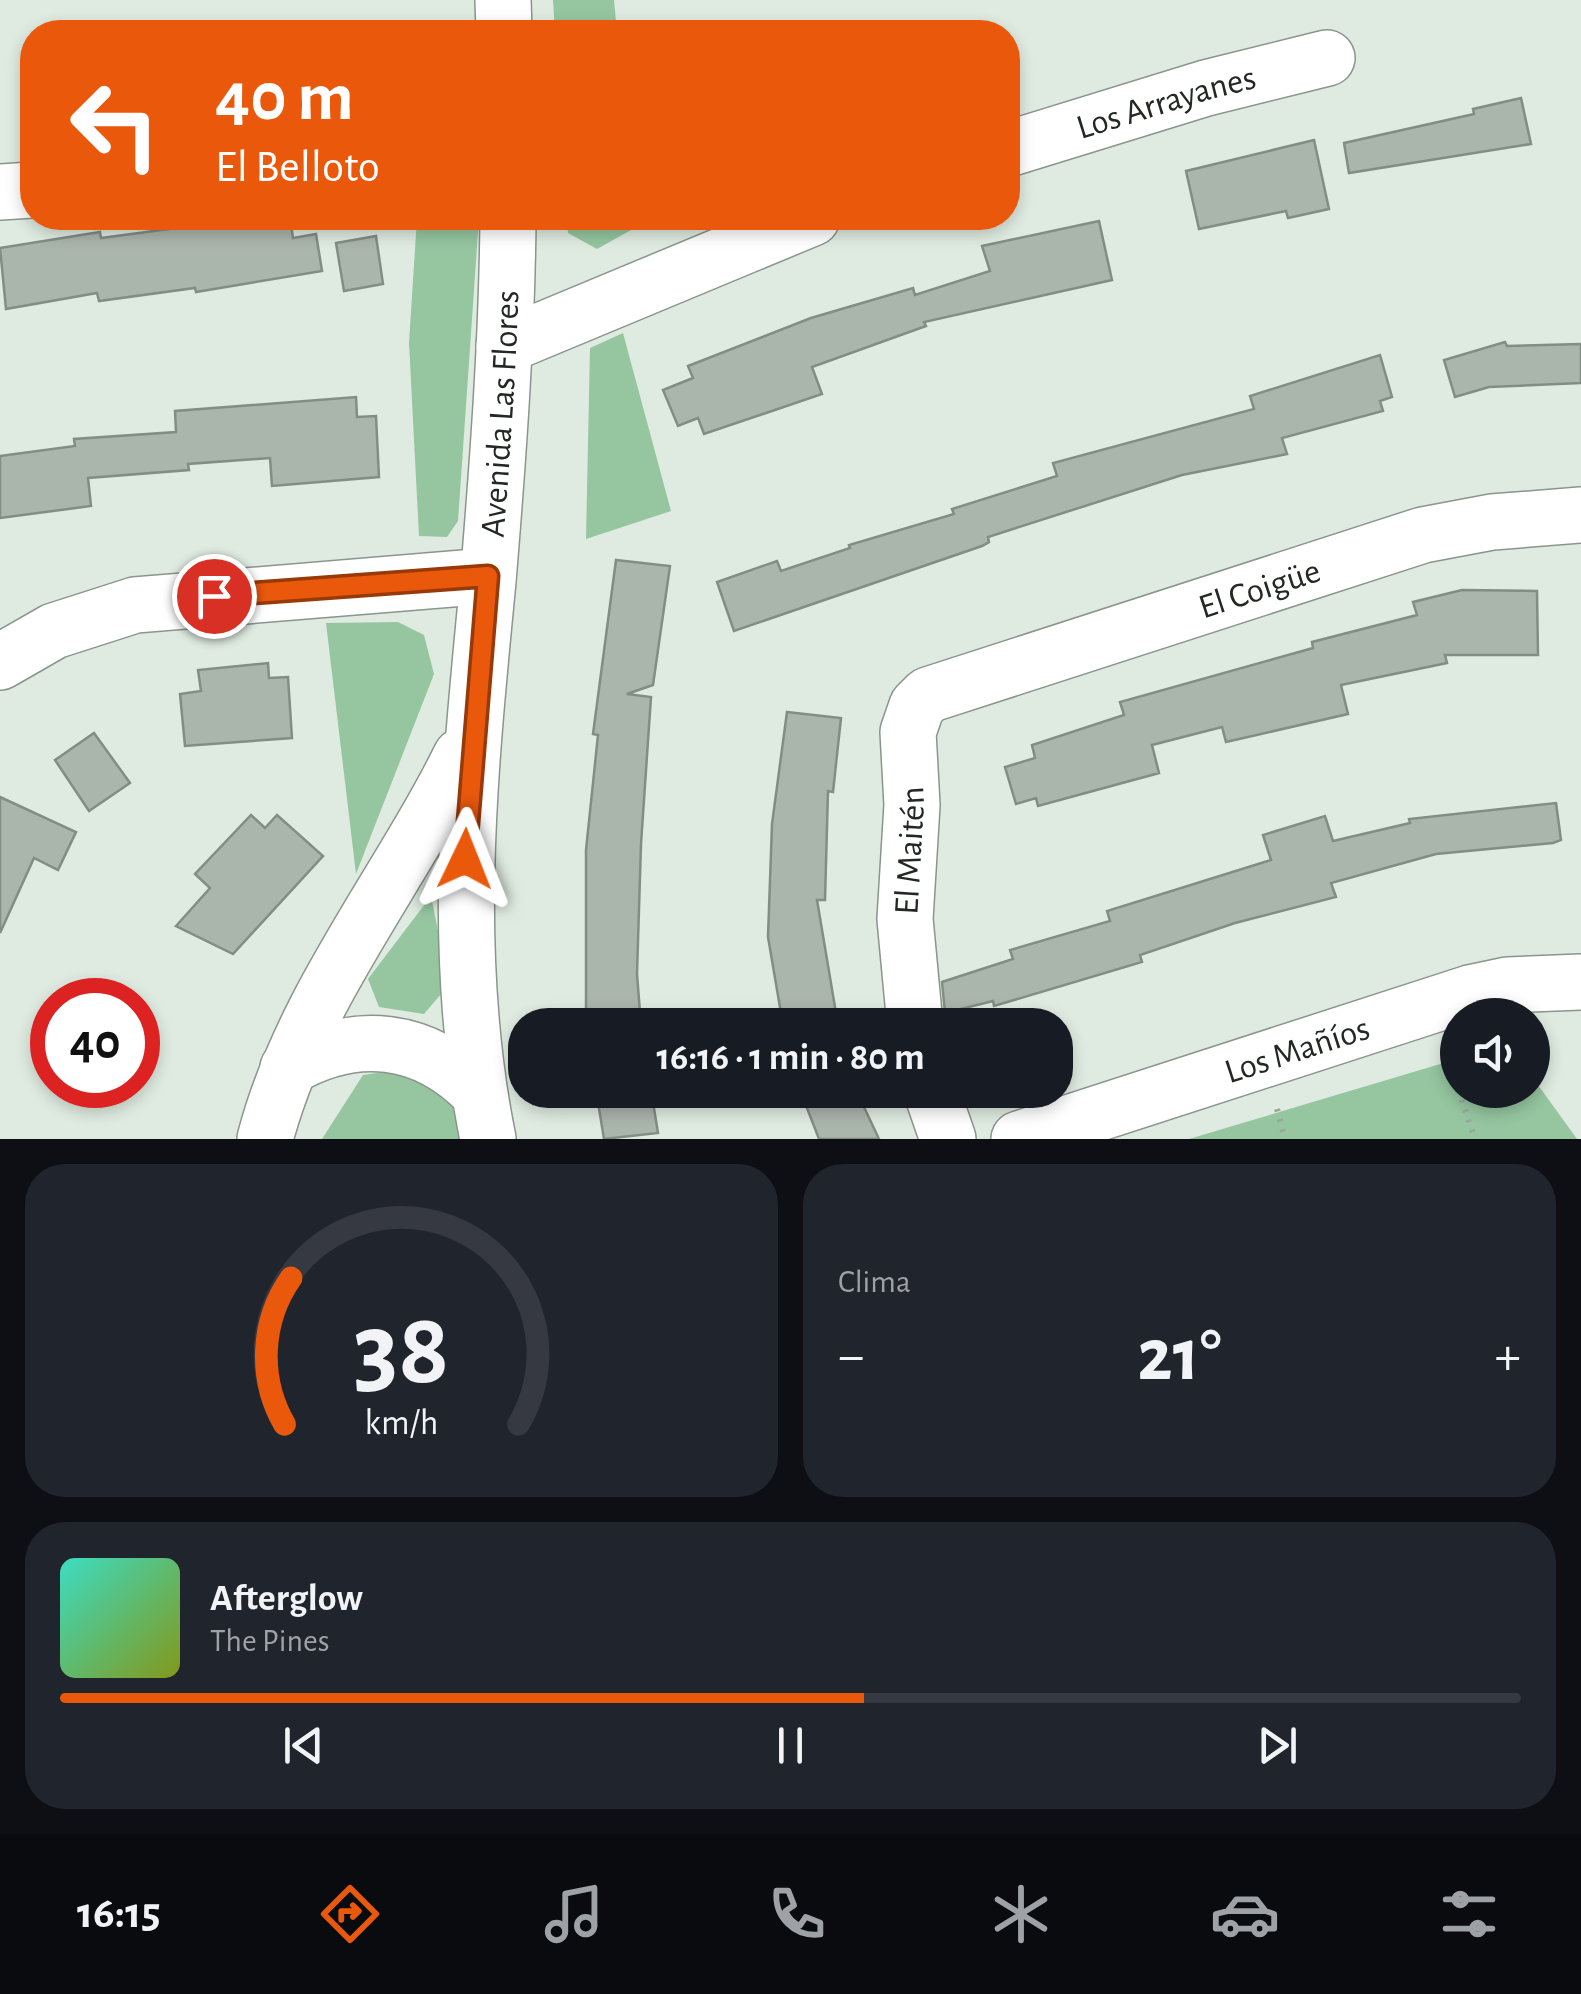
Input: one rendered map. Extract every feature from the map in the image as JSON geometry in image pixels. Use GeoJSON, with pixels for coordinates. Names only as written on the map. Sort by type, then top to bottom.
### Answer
{"type":"FeatureCollection","features":[{"type":"Feature","properties":{"kind":"street","name":"Los Arrayanes"},"geometry":{"type":"LineString","coordinates":[[1020,145],[1206,88],[1327,58]]}},
{"type":"Feature","properties":{"kind":"street","name":"Avenida Las Flores"},"geometry":{"type":"LineString","coordinates":[[484,1116],[464,923],[473,732],[504,346],[508,230]]}},
{"type":"Feature","properties":{"kind":"street"},"geometry":{"type":"LineString","coordinates":[[504,346],[783,230]]}},
{"type":"Feature","properties":{"kind":"street","name":"El Coigüe"},"geometry":{"type":"LineString","coordinates":[[942,688],[1423,535],[1492,522],[1581,515]]}},
{"type":"Feature","properties":{"kind":"street"},"geometry":{"type":"LineString","coordinates":[[0,662],[54,632],[135,605],[488,576]]}},
{"type":"Feature","properties":{"kind":"street","name":"El Maitén"},"geometry":{"type":"LineString","coordinates":[[913,1008],[905,918],[912,805],[908,732],[918,706],[942,688]]}},
{"type":"Feature","properties":{"kind":"street","name":"Avenida Las Flores"},"geometry":{"type":"LineString","coordinates":[[265,1139],[288,1068],[325,988],[409,857],[473,732]]}},
{"type":"Feature","properties":{"kind":"street","name":"Los Mañíos"},"geometry":{"type":"LineString","coordinates":[[1019,1139],[1470,994],[1527,983],[1581,982]]}},
{"type":"Feature","properties":{"kind":"street"},"geometry":{"type":"LineString","coordinates":[[288,1068],[339,1044],[397,1043],[442,1060],[484,1116]]}},
{"type":"Feature","properties":{"kind":"street"},"geometry":{"type":"LineString","coordinates":[[937,1108],[948,1139]]}},
{"type":"Feature","properties":{"kind":"path"},"geometry":{"type":"LineString","coordinates":[[1464,1108],[1475,1139]]}},
{"type":"Feature","properties":{"kind":"green space"},"geometry":{"type":"Polygon","coordinates":[[[553,0],[614,0],[616,20],[554,20],[553,0]]]}},
{"type":"Feature","properties":{"kind":"green space"},"geometry":{"type":"Polygon","coordinates":[[[416,230],[478,230],[458,521],[447,537],[419,536],[409,343],[416,230]]]}},
{"type":"Feature","properties":{"kind":"green space"},"geometry":{"type":"Polygon","coordinates":[[[568,230],[631,230],[597,249],[568,230]]]}},
{"type":"Feature","properties":{"kind":"green space"},"geometry":{"type":"Polygon","coordinates":[[[623,333],[671,511],[586,539],[590,348],[623,333]]]}},
{"type":"Feature","properties":{"kind":"green space"},"geometry":{"type":"Polygon","coordinates":[[[398,622],[424,635],[434,674],[356,874],[326,623],[398,622]]]}},
{"type":"Feature","properties":{"kind":"green space"},"geometry":{"type":"Polygon","coordinates":[[[431,896],[439,936],[441,994],[424,1014],[379,1007],[368,979],[431,896]]]}},
{"type":"Feature","properties":{"kind":"green space"},"geometry":{"type":"Polygon","coordinates":[[[1440,1064],[1440,1108],[1550,1108],[1550,1102],[1577,1139],[1189,1139],[1440,1064]]]}},
{"type":"Feature","properties":{"kind":"green space"},"geometry":{"type":"Polygon","coordinates":[[[417,1067],[460,1099],[469,1139],[322,1139],[363,1075],[417,1067]]]}},
{"type":"Feature","properties":{"kind":"building"},"geometry":{"type":"Polygon","coordinates":[[[1521,98],[1531,144],[1349,173],[1344,143],[1474,114],[1473,109],[1521,98]]]}},
{"type":"Feature","properties":{"kind":"building"},"geometry":{"type":"Polygon","coordinates":[[[1314,140],[1329,209],[1288,218],[1286,211],[1199,229],[1186,171],[1314,140]]]}},
{"type":"Feature","properties":{"kind":"building"},"geometry":{"type":"Polygon","coordinates":[[[1099,221],[1112,280],[924,322],[926,326],[812,367],[822,394],[704,434],[698,418],[678,426],[663,390],[693,378],[688,366],[811,318],[913,288],[915,295],[990,271],[982,246],[1099,221]]]}},
{"type":"Feature","properties":{"kind":"building"},"geometry":{"type":"Polygon","coordinates":[[[161,230],[292,230],[293,238],[316,234],[322,271],[196,292],[195,288],[99,301],[97,293],[6,309],[0,248],[100,232],[101,238],[161,230]]]}},
{"type":"Feature","properties":{"kind":"building"},"geometry":{"type":"Polygon","coordinates":[[[376,236],[383,284],[344,291],[336,243],[376,236]]]}},
{"type":"Feature","properties":{"kind":"building"},"geometry":{"type":"Polygon","coordinates":[[[1505,342],[1507,346],[1581,344],[1581,383],[1489,387],[1455,397],[1444,360],[1505,342]]]}},
{"type":"Feature","properties":{"kind":"building"},"geometry":{"type":"Polygon","coordinates":[[[1380,355],[1392,397],[1380,401],[1383,411],[1282,438],[1287,454],[1182,475],[988,537],[989,542],[982,546],[734,631],[717,582],[777,561],[781,571],[850,548],[849,545],[954,514],[952,509],[1057,476],[1053,463],[1254,409],[1250,396],[1380,355]]]}},
{"type":"Feature","properties":{"kind":"building"},"geometry":{"type":"Polygon","coordinates":[[[356,397],[357,417],[376,416],[379,477],[272,486],[270,458],[188,464],[189,470],[88,478],[91,506],[0,518],[0,456],[75,446],[74,439],[176,432],[175,411],[356,397]]]}},
{"type":"Feature","properties":{"kind":"building"},"geometry":{"type":"Polygon","coordinates":[[[616,560],[670,566],[653,685],[627,694],[651,697],[641,844],[640,1008],[586,1008],[586,850],[598,735],[593,734],[616,560]]]}},
{"type":"Feature","properties":{"kind":"building"},"geometry":{"type":"Polygon","coordinates":[[[1462,590],[1537,591],[1538,655],[1445,655],[1447,663],[1341,685],[1348,714],[1226,742],[1222,727],[1152,745],[1159,773],[1038,806],[1036,798],[1016,804],[1005,767],[1035,758],[1032,745],[1124,715],[1120,702],[1313,648],[1312,642],[1417,615],[1413,602],[1462,590]]]}},
{"type":"Feature","properties":{"kind":"building"},"geometry":{"type":"Polygon","coordinates":[[[268,663],[269,678],[288,677],[292,738],[185,746],[180,694],[201,691],[198,670],[268,663]]]}},
{"type":"Feature","properties":{"kind":"building"},"geometry":{"type":"Polygon","coordinates":[[[787,712],[841,718],[833,792],[828,791],[825,900],[817,900],[835,1008],[780,1008],[768,937],[772,824],[787,712]]]}},
{"type":"Feature","properties":{"kind":"building"},"geometry":{"type":"Polygon","coordinates":[[[94,733],[130,783],[89,811],[55,760],[94,733]]]}},
{"type":"Feature","properties":{"kind":"building"},"geometry":{"type":"Polygon","coordinates":[[[0,797],[76,832],[58,870],[34,858],[0,933],[0,797]]]}},
{"type":"Feature","properties":{"kind":"building"},"geometry":{"type":"Polygon","coordinates":[[[1556,803],[1561,840],[1436,854],[1331,883],[1336,897],[1235,923],[1140,955],[1142,962],[994,1006],[993,1001],[945,1008],[942,982],[1013,959],[1010,950],[1110,921],[1107,911],[1271,860],[1263,835],[1325,816],[1333,841],[1410,823],[1409,819],[1556,803]]]}},
{"type":"Feature","properties":{"kind":"building"},"geometry":{"type":"Polygon","coordinates":[[[251,815],[265,828],[277,815],[323,856],[233,954],[176,926],[210,888],[195,874],[251,815]]]}},
{"type":"Feature","properties":{"kind":"building"},"geometry":{"type":"Polygon","coordinates":[[[599,1108],[654,1108],[658,1133],[604,1139],[599,1108]]]}},
{"type":"Feature","properties":{"kind":"building"},"geometry":{"type":"Polygon","coordinates":[[[807,1108],[864,1108],[879,1139],[819,1139],[807,1108]]]}},
{"type":"Feature","properties":{"kind":"route"},"geometry":{"type":"LineString","coordinates":[[214,596],[488,576],[465,859]]}}]}
